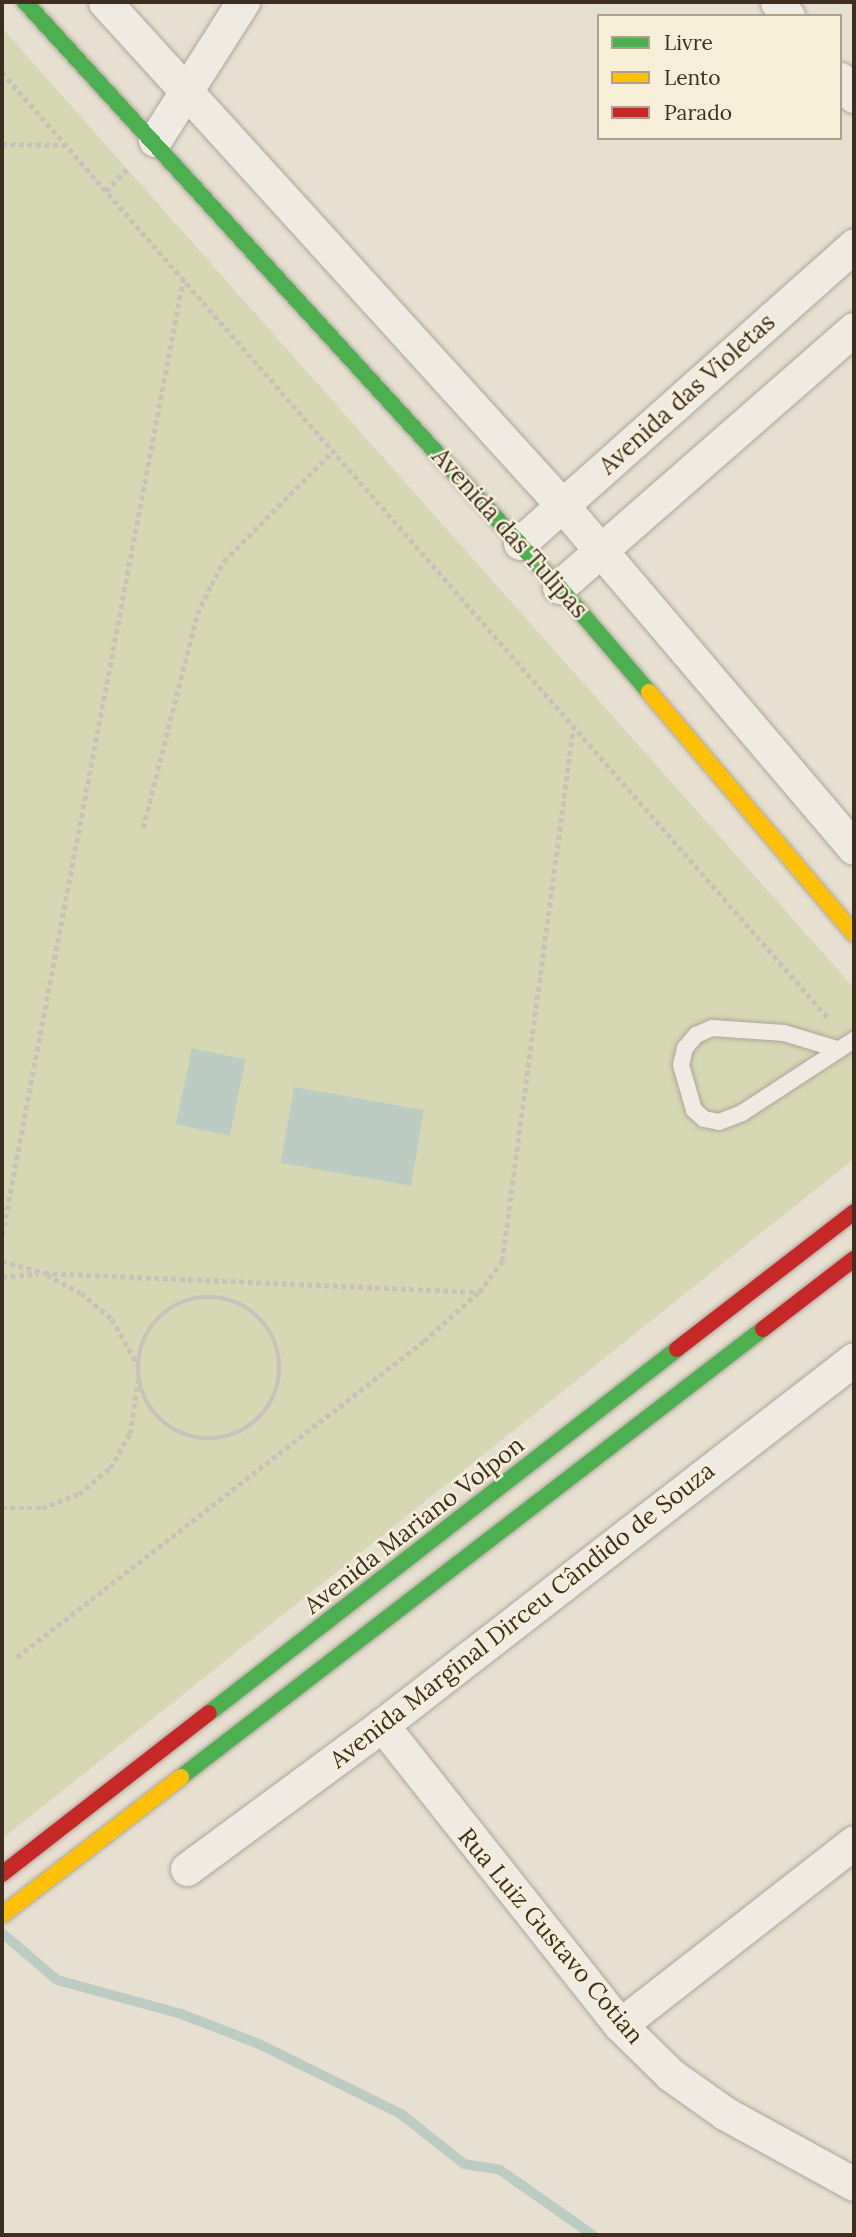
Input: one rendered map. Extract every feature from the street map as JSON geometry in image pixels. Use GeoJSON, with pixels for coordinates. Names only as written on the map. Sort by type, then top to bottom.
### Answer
{"type":"FeatureCollection","features":[{"type":"Feature","properties":{"kind":"main road","name":"Avenida das Tulipas"},"geometry":{"type":"LineString","coordinates":[[25,2],[155,140],[520,543],[854,934]]}},
{"type":"Feature","properties":{"kind":"main road","name":"Avenida Mariano Volpon"},"geometry":{"type":"LineString","coordinates":[[2,1874],[854,1212]]}},
{"type":"Feature","properties":{"kind":"main road"},"geometry":{"type":"LineString","coordinates":[[2,1915],[854,1259]]}},
{"type":"Feature","properties":{"kind":"street"},"geometry":{"type":"LineString","coordinates":[[105,2],[562,505],[854,848]]}},
{"type":"Feature","properties":{"kind":"street"},"geometry":{"type":"LineString","coordinates":[[155,140],[187,95],[243,2]]}},
{"type":"Feature","properties":{"kind":"street"},"geometry":{"type":"LineString","coordinates":[[842,81],[854,96]]}},
{"type":"Feature","properties":{"kind":"street","name":"Avenida das Violetas"},"geometry":{"type":"LineString","coordinates":[[520,543],[854,246]]}},
{"type":"Feature","properties":{"kind":"street"},"geometry":{"type":"LineString","coordinates":[[559,587],[854,329]]}},
{"type":"Feature","properties":{"kind":"street","name":"Avenida Marginal Dirceu Cândido de Souza"},"geometry":{"type":"LineString","coordinates":[[187,1869],[382,1725],[854,1359]]}},
{"type":"Feature","properties":{"kind":"street","name":"Rua Luiz Gustavo Cotian"},"geometry":{"type":"LineString","coordinates":[[382,1725],[620,2025],[671,2075],[726,2114],[854,2184]]}},
{"type":"Feature","properties":{"kind":"street"},"geometry":{"type":"LineString","coordinates":[[620,2025],[854,1842]]}},
{"type":"Feature","properties":{"kind":"lane"},"geometry":{"type":"LineString","coordinates":[[712,1028],[784,1033],[847,1044],[742,1113],[719,1122],[704,1119],[694,1111],[681,1065],[685,1048],[696,1035],[712,1028]]}},
{"type":"Feature","properties":{"kind":"path"},"geometry":{"type":"LineString","coordinates":[[2,72],[847,1044]]}},
{"type":"Feature","properties":{"kind":"path"},"geometry":{"type":"LineString","coordinates":[[2,144],[66,145]]}},
{"type":"Feature","properties":{"kind":"path"},"geometry":{"type":"LineString","coordinates":[[2,1235],[183,280]]}},
{"type":"Feature","properties":{"kind":"path"},"geometry":{"type":"LineString","coordinates":[[143,828],[197,614],[211,585],[225,561],[331,453]]}},
{"type":"Feature","properties":{"kind":"path"},"geometry":{"type":"LineString","coordinates":[[17,1657],[424,1341],[479,1292],[502,1261],[573,728]]}},
{"type":"Feature","properties":{"kind":"path"},"geometry":{"type":"LineString","coordinates":[[2,1261],[44,1273],[81,1293],[112,1319],[138,1365],[141,1387],[151,1408],[167,1425],[188,1436],[211,1440],[244,1430],[270,1406],[279,1385],[281,1361],[274,1338],[261,1320],[242,1305],[220,1298],[197,1299],[174,1307],[156,1321],[144,1341],[138,1365],[130,1434],[110,1468],[79,1494],[42,1508],[2,1508]]}},
{"type":"Feature","properties":{"kind":"path"},"geometry":{"type":"LineString","coordinates":[[2,1278],[44,1273],[479,1292]]}},
{"type":"Feature","properties":{"kind":"green space"},"geometry":{"type":"Polygon","coordinates":[[[2,28],[854,988],[854,1159],[2,1839],[2,28]]]}},
{"type":"Feature","properties":{"kind":"shaded area"},"geometry":{"type":"Polygon","coordinates":[[[192,1048],[246,1059],[230,1136],[176,1124],[192,1048]]]}},
{"type":"Feature","properties":{"kind":"shaded area"},"geometry":{"type":"Polygon","coordinates":[[[294,1087],[424,1110],[411,1186],[281,1163],[294,1087]]]}},
{"type":"Feature","properties":{"kind":"waterway"},"geometry":{"type":"LineString","coordinates":[[2,1933],[57,1980],[181,2014],[259,2044],[401,2114],[464,2164],[500,2170],[593,2235]]}},
{"type":"Feature","properties":{"kind":"traffic: fast"},"geometry":{"type":"LineString","coordinates":[[25,2],[559,587],[649,692]]}},
{"type":"Feature","properties":{"kind":"traffic: fast"},"geometry":{"type":"LineString","coordinates":[[181,1777],[763,1329]]}},
{"type":"Feature","properties":{"kind":"traffic: fast"},"geometry":{"type":"LineString","coordinates":[[209,1713],[677,1349]]}},
{"type":"Feature","properties":{"kind":"traffic: slow"},"geometry":{"type":"LineString","coordinates":[[649,692],[854,934]]}},
{"type":"Feature","properties":{"kind":"traffic: slow"},"geometry":{"type":"LineString","coordinates":[[2,1915],[181,1777]]}},
{"type":"Feature","properties":{"kind":"traffic: jam"},"geometry":{"type":"LineString","coordinates":[[677,1349],[854,1212]]}},
{"type":"Feature","properties":{"kind":"traffic: jam"},"geometry":{"type":"LineString","coordinates":[[763,1329],[854,1259]]}},
{"type":"Feature","properties":{"kind":"traffic: jam"},"geometry":{"type":"LineString","coordinates":[[2,1874],[209,1713]]}}]}
